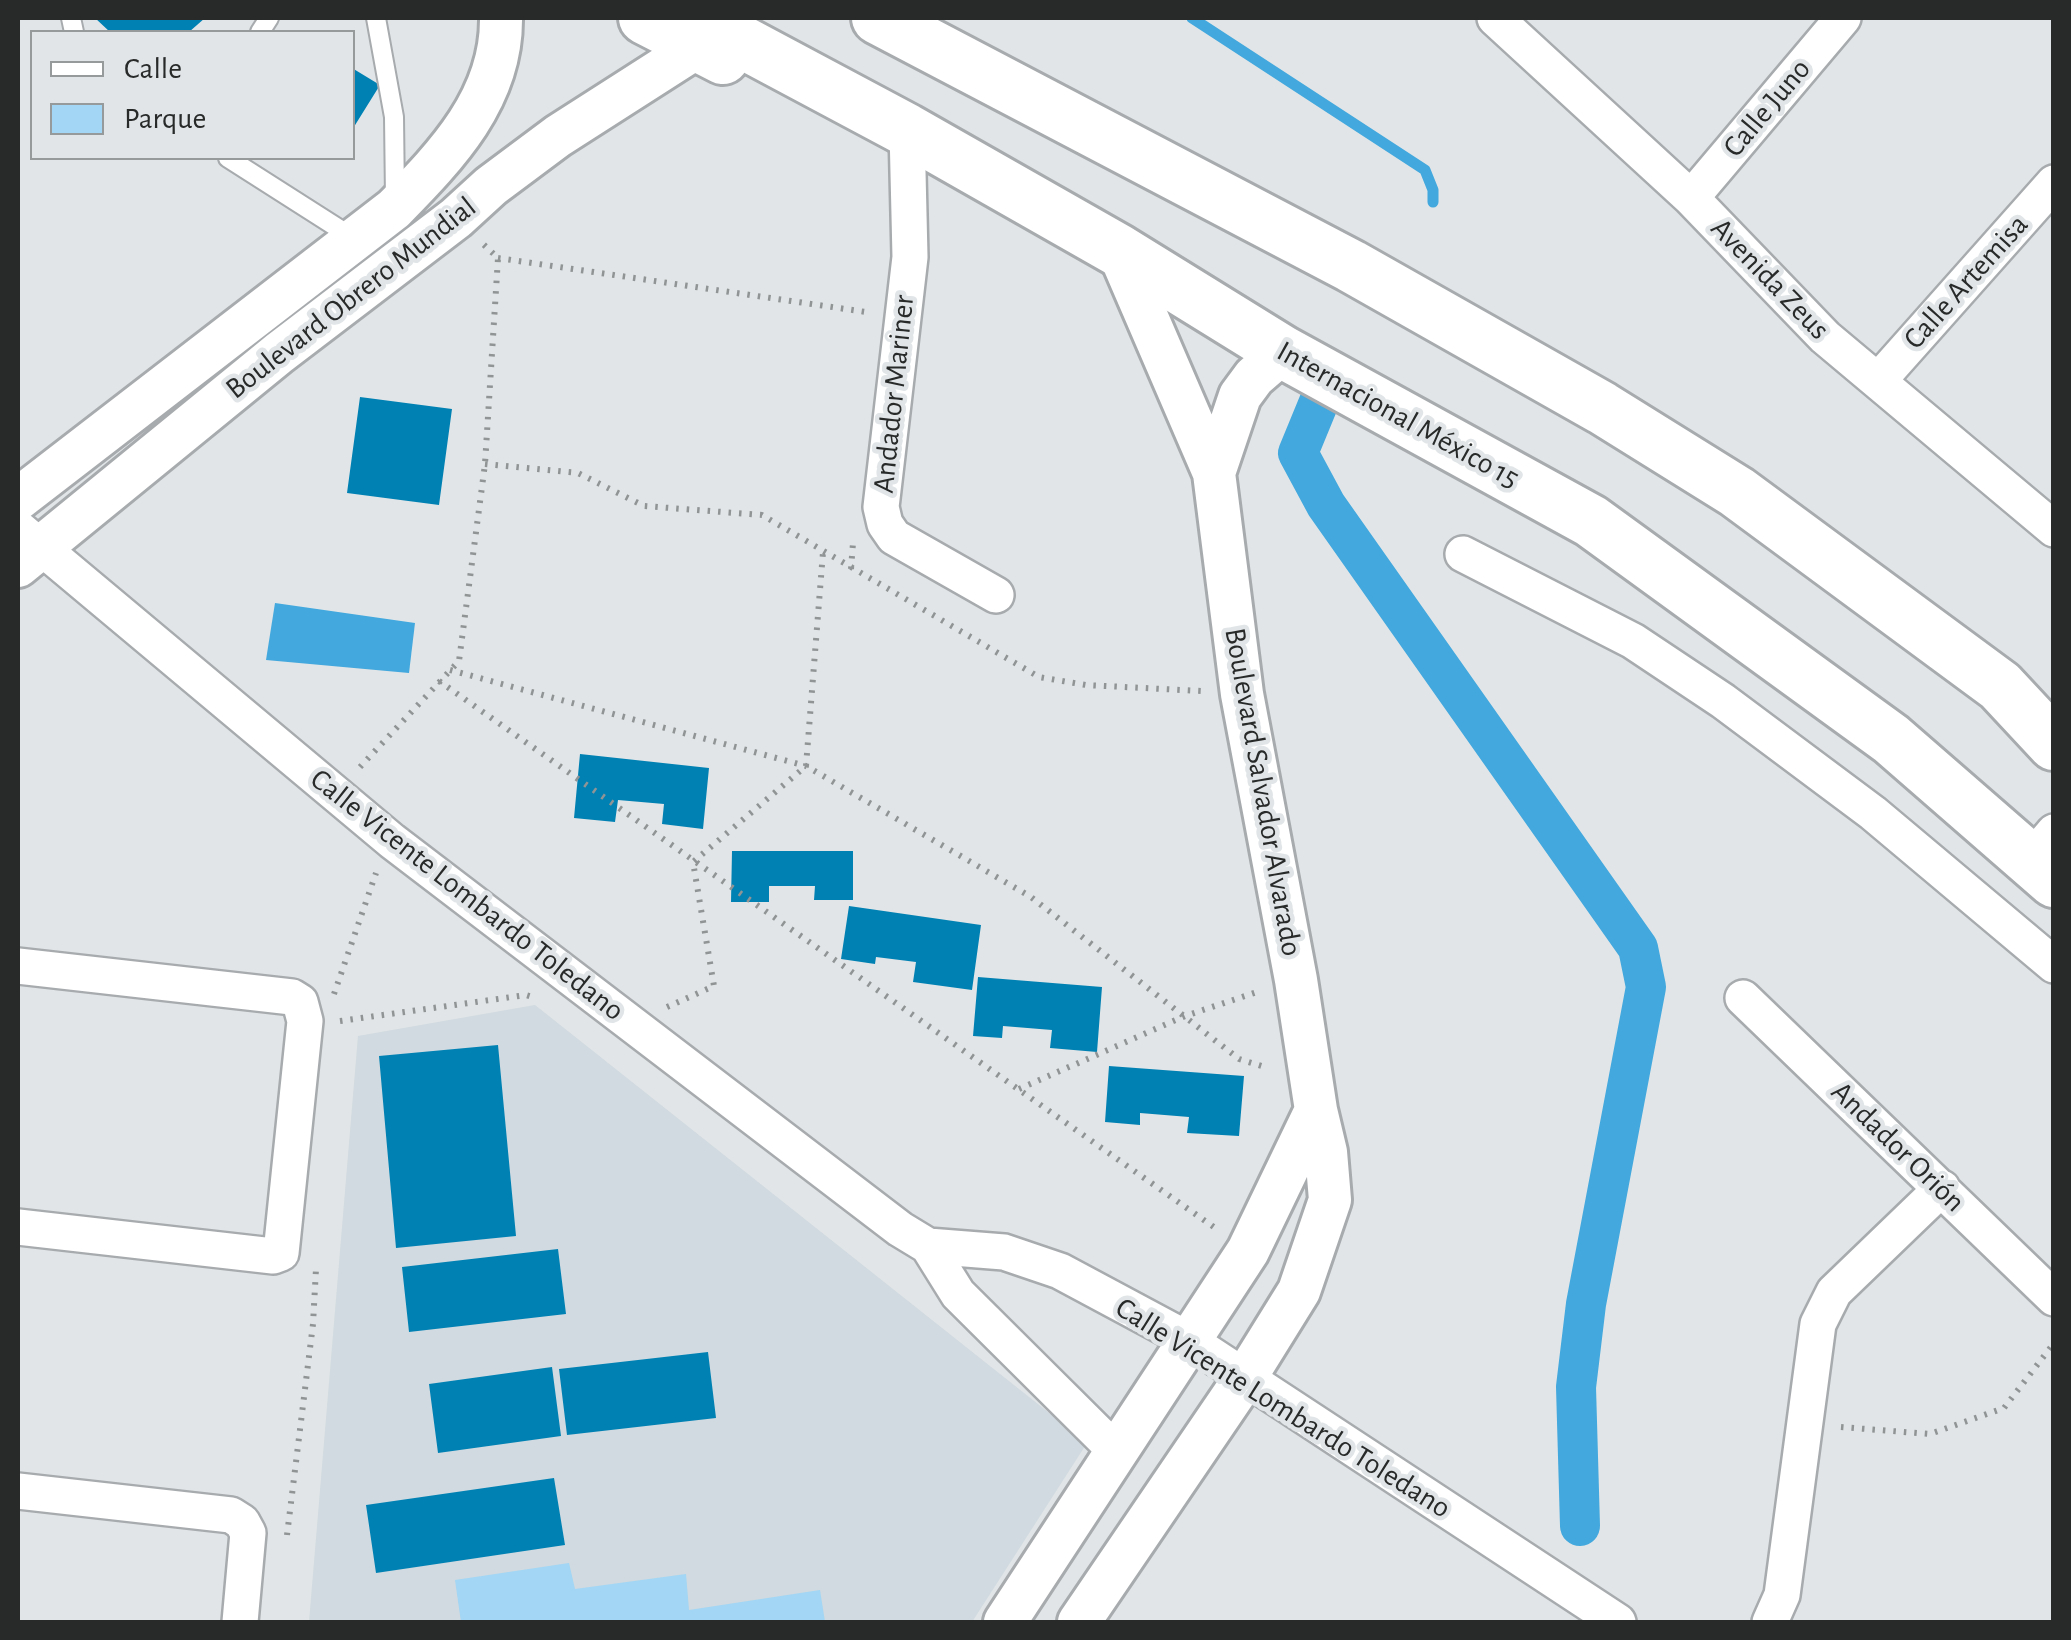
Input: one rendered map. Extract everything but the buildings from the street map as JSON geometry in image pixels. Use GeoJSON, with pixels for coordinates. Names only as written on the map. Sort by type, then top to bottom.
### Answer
{"type":"FeatureCollection","features":[{"type":"Feature","properties":{"kind":"main road"},"geometry":{"type":"LineString","coordinates":[[644,18],[697,32]]}},
{"type":"Feature","properties":{"kind":"main road"},"geometry":{"type":"LineString","coordinates":[[878,18],[1351,266],[1602,408],[1737,492],[2000,686],[2054,744]]}},
{"type":"Feature","properties":{"kind":"main road","name":"Internacional México 15"},"geometry":{"type":"LineString","coordinates":[[697,32],[750,68],[781,64],[907,130],[1118,250],[1283,352],[1591,522],[1892,738],[2046,857]]}},
{"type":"Feature","properties":{"kind":"street","name":"Boulevard Obrero Mundial"},"geometry":{"type":"LineString","coordinates":[[18,500],[394,210],[456,139],[489,88],[499,52],[501,18]]}},
{"type":"Feature","properties":{"kind":"street","name":"Avenida Zeus"},"geometry":{"type":"LineString","coordinates":[[1496,18],[1691,198],[1825,337],[2054,529]]}},
{"type":"Feature","properties":{"kind":"street","name":"Calle Juno"},"geometry":{"type":"LineString","coordinates":[[1691,198],[1843,18]]}},
{"type":"Feature","properties":{"kind":"street","name":"Boulevard Obrero Mundial"},"geometry":{"type":"LineString","coordinates":[[25,547],[456,218],[491,186],[697,32]]}},
{"type":"Feature","properties":{"kind":"street","name":"Andador Mariner"},"geometry":{"type":"LineString","coordinates":[[907,130],[910,257],[881,507],[894,538],[996,595]]}},
{"type":"Feature","properties":{"kind":"street","name":"Calle Artemisa"},"geometry":{"type":"LineString","coordinates":[[1878,381],[2054,183]]}},
{"type":"Feature","properties":{"kind":"street","name":"Boulevard Salvador Alvarado"},"geometry":{"type":"LineString","coordinates":[[1079,1622],[1245,1378],[1299,1291],[1330,1200],[1326,1152],[1242,694],[1214,473],[1118,250]]}},
{"type":"Feature","properties":{"kind":"street","name":"Boulevard Salvador Alvarado"},"geometry":{"type":"LineString","coordinates":[[1214,473],[1240,396],[1254,377],[1283,352]]}},
{"type":"Feature","properties":{"kind":"street","name":"Calle Vicente Lombardo Toledano"},"geometry":{"type":"LineString","coordinates":[[25,547],[392,841],[900,1229],[928,1246],[958,1294],[1116,1451]]}},
{"type":"Feature","properties":{"kind":"street"},"geometry":{"type":"LineString","coordinates":[[1463,554],[1633,641],[1723,701],[1873,813],[2054,965]]}},
{"type":"Feature","properties":{"kind":"street"},"geometry":{"type":"LineString","coordinates":[[18,966],[292,997],[300,1002],[306,1021],[282,1253],[272,1256],[18,1226]]}},
{"type":"Feature","properties":{"kind":"street","name":"Andador Orión"},"geometry":{"type":"LineString","coordinates":[[1742,998],[2054,1298]]}},
{"type":"Feature","properties":{"kind":"street"},"geometry":{"type":"LineString","coordinates":[[1005,1622],[1248,1251],[1314,1095]]}},
{"type":"Feature","properties":{"kind":"street"},"geometry":{"type":"LineString","coordinates":[[1770,1622],[1782,1594],[1818,1324],[1834,1292],[1942,1188]]}},
{"type":"Feature","properties":{"kind":"street","name":"Calle Vicente Lombardo Toledano"},"geometry":{"type":"LineString","coordinates":[[928,1246],[1004,1252],[1060,1271],[1187,1339],[1618,1622]]}},
{"type":"Feature","properties":{"kind":"street"},"geometry":{"type":"LineString","coordinates":[[18,1492],[231,1515],[242,1522],[248,1533],[240,1622]]}},
{"type":"Feature","properties":{"kind":"lane"},"geometry":{"type":"LineString","coordinates":[[376,18],[394,117],[394,210]]}},
{"type":"Feature","properties":{"kind":"lane"},"geometry":{"type":"LineString","coordinates":[[231,160],[356,239]]}},
{"type":"Feature","properties":{"kind":"path"},"geometry":{"type":"LineString","coordinates":[[456,218],[498,258],[872,313]]}},
{"type":"Feature","properties":{"kind":"path"},"geometry":{"type":"LineString","coordinates":[[342,798],[366,759],[459,660],[486,464],[498,258]]}},
{"type":"Feature","properties":{"kind":"path"},"geometry":{"type":"LineString","coordinates":[[486,464],[578,473],[644,506],[762,515],[1039,677],[1086,685],[1242,694]]}},
{"type":"Feature","properties":{"kind":"path"},"geometry":{"type":"LineString","coordinates":[[693,862],[806,766],[823,552]]}},
{"type":"Feature","properties":{"kind":"path"},"geometry":{"type":"LineString","coordinates":[[450,670],[806,766],[1031,898],[1239,1059],[1314,1095]]}},
{"type":"Feature","properties":{"kind":"path"},"geometry":{"type":"LineString","coordinates":[[439,681],[1248,1251]]}},
{"type":"Feature","properties":{"kind":"path"},"geometry":{"type":"LineString","coordinates":[[630,1023],[714,986],[693,862]]}},
{"type":"Feature","properties":{"kind":"path"},"geometry":{"type":"LineString","coordinates":[[1019,1090],[1184,1016],[1296,980]]}},
{"type":"Feature","properties":{"kind":"path"},"geometry":{"type":"LineString","coordinates":[[324,1023],[526,996],[543,1000]]}},
{"type":"Feature","properties":{"kind":"path"},"geometry":{"type":"LineString","coordinates":[[1805,1424],[1930,1434],[2004,1408],[2054,1343]]}},
{"type":"Feature","properties":{"kind":"shaded area"},"geometry":{"type":"Polygon","coordinates":[[[535,1005],[1087,1443],[972,1622],[309,1622],[358,1036],[535,1005]]]}},
{"type":"Feature","properties":{"kind":"green space"},"geometry":{"type":"Polygon","coordinates":[[[569,1563],[575,1589],[686,1574],[689,1610],[820,1590],[825,1622],[461,1622],[455,1580],[569,1563]]]}},
{"type":"Feature","properties":{"kind":"water"},"geometry":{"type":"Polygon","coordinates":[[[275,603],[415,623],[409,673],[266,660],[275,603]]]}},
{"type":"Feature","properties":{"kind":"waterway"},"geometry":{"type":"LineString","coordinates":[[1192,18],[1425,170],[1433,202]]}},
{"type":"Feature","properties":{"kind":"waterway"},"geometry":{"type":"LineString","coordinates":[[1326,385],[1298,453],[1326,505],[1638,948],[1646,987],[1586,1304],[1576,1387],[1580,1526]]}}]}
